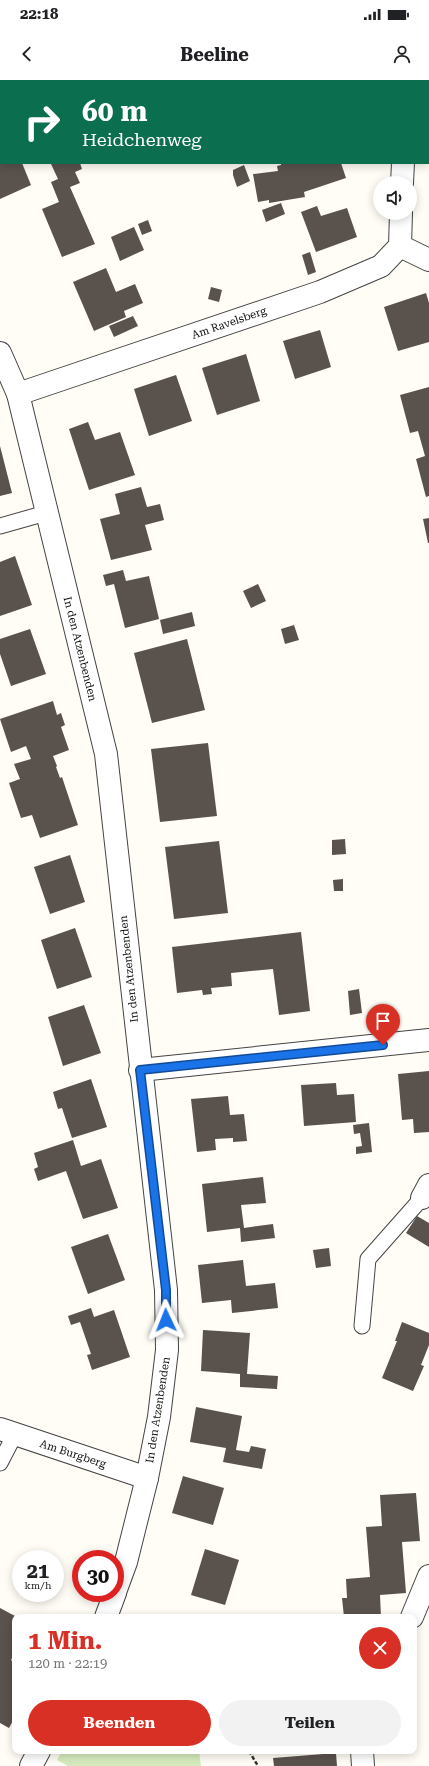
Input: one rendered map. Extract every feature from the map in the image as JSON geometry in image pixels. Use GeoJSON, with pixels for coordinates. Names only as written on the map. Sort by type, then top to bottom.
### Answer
{"type":"FeatureCollection","features":[{"type":"Feature","properties":{"kind":"street"},"geometry":{"type":"LineString","coordinates":[[402,176],[403,164]]}},
{"type":"Feature","properties":{"kind":"street"},"geometry":{"type":"LineString","coordinates":[[401,220],[400,246],[429,260]]}},
{"type":"Feature","properties":{"kind":"street","name":"Am Ravelsberg"},"geometry":{"type":"LineString","coordinates":[[18,394],[320,292],[381,266],[400,246]]}},
{"type":"Feature","properties":{"kind":"street","name":"In den Atzenbenden"},"geometry":{"type":"LineString","coordinates":[[0,353],[18,394],[46,514],[106,754],[140,1070],[166,1290],[167,1350],[159,1417],[147,1478],[124,1568]]}},
{"type":"Feature","properties":{"kind":"street"},"geometry":{"type":"LineString","coordinates":[[140,1070],[429,1040]]}},
{"type":"Feature","properties":{"kind":"street","name":"Am Burgberg"},"geometry":{"type":"LineString","coordinates":[[7,1432],[147,1478]]}},
{"type":"Feature","properties":{"kind":"street"},"geometry":{"type":"LineString","coordinates":[[413,1614],[429,1576]]}},
{"type":"Feature","properties":{"kind":"street","name":"In den Atzenbenden"},"geometry":{"type":"LineString","coordinates":[[107,1614],[112,1602]]}},
{"type":"Feature","properties":{"kind":"street"},"geometry":{"type":"LineString","coordinates":[[31,1766],[37,1754]]}},
{"type":"Feature","properties":{"kind":"street"},"geometry":{"type":"LineString","coordinates":[[362,1754],[363,1766]]}},
{"type":"Feature","properties":{"kind":"lane"},"geometry":{"type":"LineString","coordinates":[[0,526],[46,514]]}},
{"type":"Feature","properties":{"kind":"lane"},"geometry":{"type":"LineString","coordinates":[[362,1326],[368,1259],[425,1191]]}},
{"type":"Feature","properties":{"kind":"lane"},"geometry":{"type":"LineString","coordinates":[[0,1463],[7,1432]]}},
{"type":"Feature","properties":{"kind":"path"},"geometry":{"type":"LineString","coordinates":[[251,1754],[258,1766]]}},
{"type":"Feature","properties":{"kind":"green space"},"geometry":{"type":"Polygon","coordinates":[[[60,1754],[199,1754],[201,1766],[68,1766],[57,1760],[60,1754]]]}},
{"type":"Feature","properties":{"kind":"building"},"geometry":{"type":"Polygon","coordinates":[[[0,164],[22,164],[31,185],[0,199],[0,164]]]}},
{"type":"Feature","properties":{"kind":"building"},"geometry":{"type":"Polygon","coordinates":[[[51,164],[80,164],[82,169],[75,172],[80,183],[70,187],[95,244],[62,257],[42,209],[59,202],[51,182],[58,179],[51,164]]]}},
{"type":"Feature","properties":{"kind":"building"},"geometry":{"type":"Polygon","coordinates":[[[341,164],[346,178],[304,192],[305,197],[269,203],[269,200],[258,202],[253,174],[278,171],[277,166],[341,164]]]}},
{"type":"Feature","properties":{"kind":"building"},"geometry":{"type":"Polygon","coordinates":[[[244,165],[250,181],[237,187],[233,170],[244,165]]]}},
{"type":"Feature","properties":{"kind":"building"},"geometry":{"type":"Polygon","coordinates":[[[281,203],[285,214],[266,222],[262,210],[281,203]]]}},
{"type":"Feature","properties":{"kind":"building"},"geometry":{"type":"Polygon","coordinates":[[[317,206],[321,216],[347,208],[357,237],[316,252],[301,212],[317,206]]]}},
{"type":"Feature","properties":{"kind":"building"},"geometry":{"type":"Polygon","coordinates":[[[148,220],[152,231],[142,235],[138,224],[148,220]]]}},
{"type":"Feature","properties":{"kind":"building"},"geometry":{"type":"Polygon","coordinates":[[[134,227],[144,250],[120,261],[111,237],[134,227]]]}},
{"type":"Feature","properties":{"kind":"building"},"geometry":{"type":"Polygon","coordinates":[[[310,252],[316,272],[308,275],[302,255],[310,252]]]}},
{"type":"Feature","properties":{"kind":"building"},"geometry":{"type":"Polygon","coordinates":[[[106,268],[116,292],[135,284],[143,303],[124,311],[126,317],[94,331],[73,282],[106,268]]]}},
{"type":"Feature","properties":{"kind":"building"},"geometry":{"type":"Polygon","coordinates":[[[211,287],[222,290],[219,302],[208,299],[211,287]]]}},
{"type":"Feature","properties":{"kind":"building"},"geometry":{"type":"Polygon","coordinates":[[[426,293],[429,303],[429,342],[398,351],[384,307],[426,293]]]}},
{"type":"Feature","properties":{"kind":"building"},"geometry":{"type":"Polygon","coordinates":[[[133,316],[138,326],[114,337],[109,326],[133,316]]]}},
{"type":"Feature","properties":{"kind":"building"},"geometry":{"type":"Polygon","coordinates":[[[320,330],[331,367],[295,379],[283,341],[320,330]]]}},
{"type":"Feature","properties":{"kind":"building"},"geometry":{"type":"Polygon","coordinates":[[[246,354],[260,401],[217,415],[202,368],[246,354]]]}},
{"type":"Feature","properties":{"kind":"building"},"geometry":{"type":"Polygon","coordinates":[[[176,375],[192,421],[149,436],[134,389],[176,375]]]}},
{"type":"Feature","properties":{"kind":"building"},"geometry":{"type":"Polygon","coordinates":[[[429,387],[429,496],[426,497],[416,459],[425,456],[418,431],[410,433],[400,395],[429,387]]]}},
{"type":"Feature","properties":{"kind":"building"},"geometry":{"type":"Polygon","coordinates":[[[88,422],[95,440],[120,432],[135,475],[89,490],[69,429],[88,422]]]}},
{"type":"Feature","properties":{"kind":"building"},"geometry":{"type":"Polygon","coordinates":[[[0,446],[12,493],[0,496],[0,446]]]}},
{"type":"Feature","properties":{"kind":"building"},"geometry":{"type":"Polygon","coordinates":[[[141,487],[147,507],[160,504],[164,520],[145,525],[152,550],[111,560],[100,519],[120,514],[115,494],[141,487]]]}},
{"type":"Feature","properties":{"kind":"building"},"geometry":{"type":"Polygon","coordinates":[[[429,518],[429,543],[428,543],[423,519],[429,518]]]}},
{"type":"Feature","properties":{"kind":"building"},"geometry":{"type":"Polygon","coordinates":[[[15,556],[32,605],[0,616],[0,562],[15,556]]]}},
{"type":"Feature","properties":{"kind":"building"},"geometry":{"type":"Polygon","coordinates":[[[123,570],[126,581],[149,576],[159,619],[125,628],[114,584],[106,586],[103,575],[123,570]]]}},
{"type":"Feature","properties":{"kind":"building"},"geometry":{"type":"Polygon","coordinates":[[[258,584],[266,601],[251,608],[243,591],[258,584]]]}},
{"type":"Feature","properties":{"kind":"building"},"geometry":{"type":"Polygon","coordinates":[[[192,612],[195,626],[163,634],[160,620],[192,612]]]}},
{"type":"Feature","properties":{"kind":"building"},"geometry":{"type":"Polygon","coordinates":[[[294,625],[299,640],[285,644],[281,629],[294,625]]]}},
{"type":"Feature","properties":{"kind":"building"},"geometry":{"type":"Polygon","coordinates":[[[30,629],[46,674],[11,686],[0,654],[0,639],[30,629]]]}},
{"type":"Feature","properties":{"kind":"building"},"geometry":{"type":"Polygon","coordinates":[[[187,639],[205,710],[152,723],[134,653],[187,639]]]}},
{"type":"Feature","properties":{"kind":"building"},"geometry":{"type":"Polygon","coordinates":[[[53,701],[57,715],[61,713],[65,725],[61,727],[69,750],[53,756],[60,778],[62,777],[78,825],[40,838],[32,815],[21,818],[9,783],[20,779],[14,764],[31,759],[26,746],[11,752],[0,719],[53,701]]]}},
{"type":"Feature","properties":{"kind":"building"},"geometry":{"type":"Polygon","coordinates":[[[208,743],[217,816],[160,822],[151,749],[208,743]]]}},
{"type":"Feature","properties":{"kind":"building"},"geometry":{"type":"Polygon","coordinates":[[[345,839],[346,854],[332,855],[332,840],[345,839]]]}},
{"type":"Feature","properties":{"kind":"building"},"geometry":{"type":"Polygon","coordinates":[[[219,841],[228,913],[174,919],[165,847],[219,841]]]}},
{"type":"Feature","properties":{"kind":"building"},"geometry":{"type":"Polygon","coordinates":[[[70,855],[85,902],[50,914],[34,867],[70,855]]]}},
{"type":"Feature","properties":{"kind":"building"},"geometry":{"type":"Polygon","coordinates":[[[343,879],[343,891],[334,891],[333,880],[343,879]]]}},
{"type":"Feature","properties":{"kind":"building"},"geometry":{"type":"Polygon","coordinates":[[[75,928],[92,977],[57,989],[41,940],[75,928]]]}},
{"type":"Feature","properties":{"kind":"building"},"geometry":{"type":"Polygon","coordinates":[[[301,932],[310,1011],[279,1015],[273,969],[231,973],[232,986],[211,988],[212,994],[203,995],[202,990],[177,993],[172,947],[301,932]]]}},
{"type":"Feature","properties":{"kind":"building"},"geometry":{"type":"Polygon","coordinates":[[[359,989],[362,1013],[350,1015],[348,991],[359,989]]]}},
{"type":"Feature","properties":{"kind":"building"},"geometry":{"type":"Polygon","coordinates":[[[84,1005],[101,1053],[63,1066],[48,1017],[84,1005]]]}},
{"type":"Feature","properties":{"kind":"building"},"geometry":{"type":"Polygon","coordinates":[[[429,1071],[429,1132],[414,1133],[413,1119],[402,1120],[398,1074],[429,1071]]]}},
{"type":"Feature","properties":{"kind":"building"},"geometry":{"type":"Polygon","coordinates":[[[91,1079],[107,1127],[72,1138],[62,1108],[58,1109],[53,1092],[91,1079]]]}},
{"type":"Feature","properties":{"kind":"building"},"geometry":{"type":"Polygon","coordinates":[[[336,1083],[337,1095],[354,1094],[356,1122],[304,1126],[301,1085],[336,1083]]]}},
{"type":"Feature","properties":{"kind":"building"},"geometry":{"type":"Polygon","coordinates":[[[228,1096],[230,1115],[244,1114],[247,1141],[233,1142],[233,1138],[215,1139],[216,1150],[197,1152],[191,1099],[228,1096]]]}},
{"type":"Feature","properties":{"kind":"building"},"geometry":{"type":"Polygon","coordinates":[[[369,1123],[372,1152],[356,1154],[356,1147],[362,1146],[360,1133],[354,1134],[353,1125],[369,1123]]]}},
{"type":"Feature","properties":{"kind":"building"},"geometry":{"type":"Polygon","coordinates":[[[73,1140],[81,1166],[101,1159],[118,1208],[83,1219],[66,1171],[38,1181],[34,1169],[38,1167],[34,1153],[73,1140]]]}},
{"type":"Feature","properties":{"kind":"building"},"geometry":{"type":"Polygon","coordinates":[[[263,1177],[266,1203],[241,1205],[244,1228],[273,1224],[275,1238],[241,1242],[240,1228],[207,1232],[202,1184],[263,1177]]]}},
{"type":"Feature","properties":{"kind":"building"},"geometry":{"type":"Polygon","coordinates":[[[417,1216],[429,1223],[429,1247],[406,1233],[417,1216]]]}},
{"type":"Feature","properties":{"kind":"building"},"geometry":{"type":"Polygon","coordinates":[[[108,1234],[125,1280],[88,1294],[71,1247],[108,1234]]]}},
{"type":"Feature","properties":{"kind":"building"},"geometry":{"type":"Polygon","coordinates":[[[329,1248],[331,1266],[316,1268],[313,1250],[329,1248]]]}},
{"type":"Feature","properties":{"kind":"building"},"geometry":{"type":"Polygon","coordinates":[[[243,1260],[246,1286],[275,1283],[278,1308],[232,1313],[231,1300],[202,1303],[198,1265],[243,1260]]]}},
{"type":"Feature","properties":{"kind":"building"},"geometry":{"type":"Polygon","coordinates":[[[91,1308],[94,1317],[114,1310],[130,1357],[92,1370],[87,1355],[91,1354],[80,1322],[71,1325],[68,1316],[91,1308]]]}},
{"type":"Feature","properties":{"kind":"building"},"geometry":{"type":"Polygon","coordinates":[[[402,1322],[429,1333],[429,1345],[421,1365],[424,1366],[413,1391],[382,1378],[397,1341],[395,1341],[402,1322]]]}},
{"type":"Feature","properties":{"kind":"building"},"geometry":{"type":"Polygon","coordinates":[[[203,1330],[250,1333],[247,1374],[278,1376],[277,1389],[240,1387],[240,1374],[201,1371],[203,1330]]]}},
{"type":"Feature","properties":{"kind":"building"},"geometry":{"type":"Polygon","coordinates":[[[196,1407],[242,1416],[236,1450],[249,1452],[251,1446],[266,1449],[262,1469],[223,1462],[226,1448],[190,1442],[196,1407]]]}},
{"type":"Feature","properties":{"kind":"building"},"geometry":{"type":"Polygon","coordinates":[[[183,1476],[224,1488],[213,1525],[172,1513],[183,1476]]]}},
{"type":"Feature","properties":{"kind":"building"},"geometry":{"type":"Polygon","coordinates":[[[416,1493],[420,1541],[402,1542],[406,1593],[380,1595],[381,1614],[344,1614],[342,1598],[347,1598],[346,1579],[370,1577],[366,1527],[382,1526],[380,1495],[416,1493]]]}},
{"type":"Feature","properties":{"kind":"building"},"geometry":{"type":"Polygon","coordinates":[[[205,1549],[239,1560],[225,1605],[191,1595],[205,1549]]]}},
{"type":"Feature","properties":{"kind":"building"},"geometry":{"type":"Polygon","coordinates":[[[0,1608],[12,1614],[12,1722],[9,1728],[0,1723],[0,1608]]]}},
{"type":"Feature","properties":{"kind":"building"},"geometry":{"type":"Polygon","coordinates":[[[336,1754],[337,1766],[274,1766],[273,1758],[336,1754]]]}},
{"type":"Feature","properties":{"kind":"route"},"geometry":{"type":"LineString","coordinates":[[166,1320],[166,1290],[140,1070],[383,1045]]}}]}
